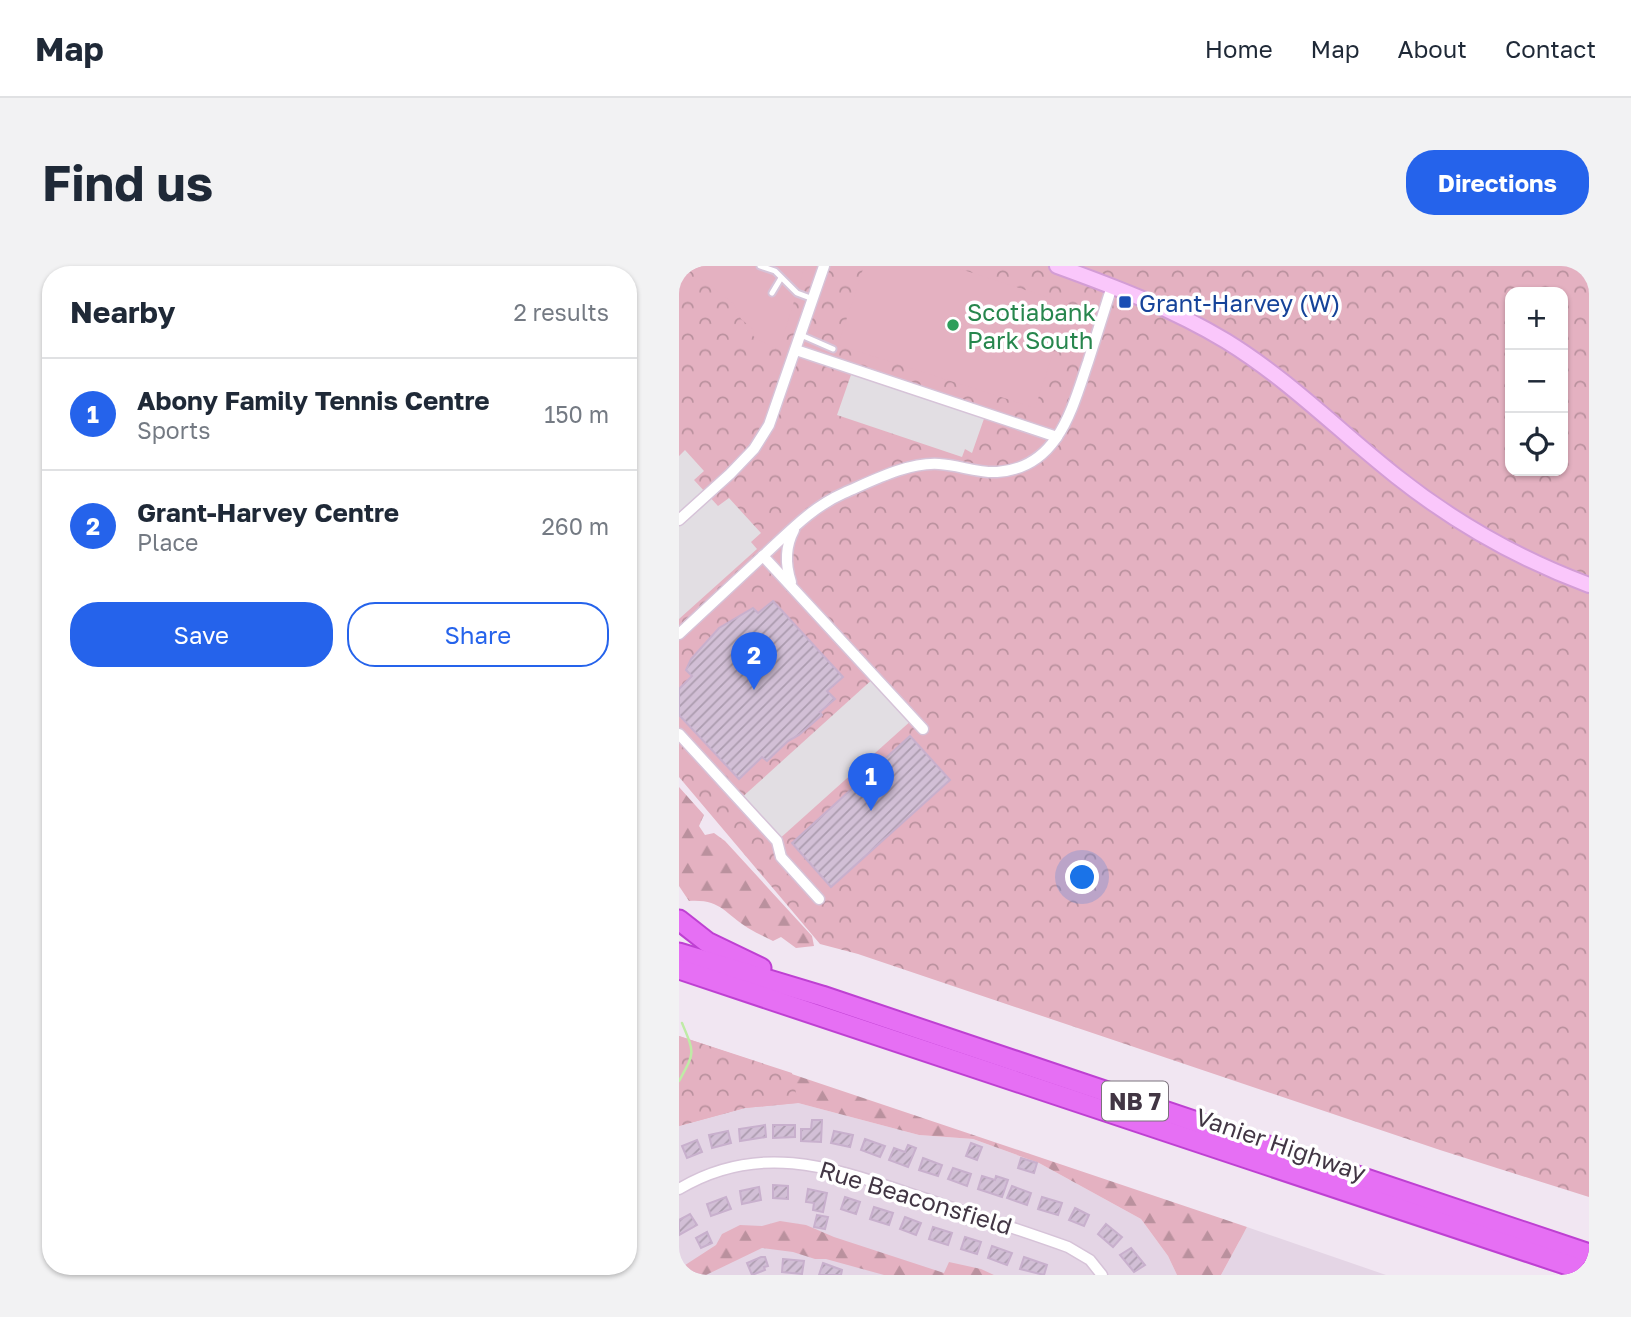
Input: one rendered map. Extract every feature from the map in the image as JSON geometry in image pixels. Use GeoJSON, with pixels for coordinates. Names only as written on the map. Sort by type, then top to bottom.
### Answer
{"type":"FeatureCollection","features":[{"type":"Feature","properties":{"kind":"highway"},"geometry":{"type":"LineString","coordinates":[[679,920],[707,942],[822,996]]}},
{"type":"Feature","properties":{"kind":"highway","name":"Vanier Highway"},"geometry":{"type":"LineString","coordinates":[[679,953],[822,996],[1589,1254]]}},
{"type":"Feature","properties":{"kind":"highway","name":"Vanier Highway"},"geometry":{"type":"LineString","coordinates":[[679,969],[1589,1272]]}},
{"type":"Feature","properties":{"kind":"street"},"geometry":{"type":"LineString","coordinates":[[679,520],[754,449],[769,425],[824,266]]}},
{"type":"Feature","properties":{"kind":"street"},"geometry":{"type":"LineString","coordinates":[[1057,266],[1112,286],[1175,314],[1226,341],[1306,400],[1395,475],[1461,522],[1532,561],[1589,585]]}},
{"type":"Feature","properties":{"kind":"street"},"geometry":{"type":"LineString","coordinates":[[679,634],[798,523],[830,500],[912,467],[938,464],[955,465],[978,472],[1000,472],[1031,463],[1057,438],[1070,418],[1112,286]]}},
{"type":"Feature","properties":{"kind":"street"},"geometry":{"type":"LineString","coordinates":[[796,349],[1057,438]]}},
{"type":"Feature","properties":{"kind":"street"},"geometry":{"type":"LineString","coordinates":[[793,588],[786,556],[788,544],[798,523]]}},
{"type":"Feature","properties":{"kind":"street"},"geometry":{"type":"LineString","coordinates":[[763,556],[923,729]]}},
{"type":"Feature","properties":{"kind":"street"},"geometry":{"type":"LineString","coordinates":[[679,734],[778,841],[782,858],[819,899]]}},
{"type":"Feature","properties":{"kind":"street","name":"Rue Beaconsfield"},"geometry":{"type":"LineString","coordinates":[[679,1189],[705,1177],[742,1166],[768,1162],[813,1164],[1068,1247],[1090,1260],[1102,1275]]}},
{"type":"Feature","properties":{"kind":"lane"},"geometry":{"type":"LineString","coordinates":[[760,266],[775,271],[797,293],[813,299]]}},
{"type":"Feature","properties":{"kind":"lane"},"geometry":{"type":"LineString","coordinates":[[772,293],[781,278]]}},
{"type":"Feature","properties":{"kind":"lane"},"geometry":{"type":"LineString","coordinates":[[800,335],[833,349]]}},
{"type":"Feature","properties":{"kind":"shaded area"},"geometry":{"type":"Polygon","coordinates":[[[853,369],[986,413],[972,453],[965,449],[962,457],[837,415],[853,369]]]}},
{"type":"Feature","properties":{"kind":"shaded area"},"geometry":{"type":"Polygon","coordinates":[[[685,450],[704,471],[694,480],[718,506],[729,498],[761,533],[751,542],[757,549],[679,619],[679,456],[685,450]]]}},
{"type":"Feature","properties":{"kind":"shaded area"},"geometry":{"type":"Polygon","coordinates":[[[875,677],[913,719],[777,841],[739,800],[875,677]]]}},
{"type":"Feature","properties":{"kind":"shaded area"},"geometry":{"type":"Polygon","coordinates":[[[798,1103],[919,1135],[973,1139],[1039,1163],[1141,1219],[1168,1256],[1177,1275],[679,1275],[679,1126],[745,1108],[798,1103]]]}},
{"type":"Feature","properties":{"kind":"shaded area"},"geometry":{"type":"Polygon","coordinates":[[[1247,1227],[1386,1275],[1221,1275],[1247,1227]]]}},
{"type":"Feature","properties":{"kind":"green space"},"geometry":{"type":"Polygon","coordinates":[[[679,266],[1589,266],[1589,1197],[1440,1150],[858,954],[820,944],[679,777],[679,266]]]}},
{"type":"Feature","properties":{"kind":"green space"},"geometry":{"type":"Polygon","coordinates":[[[684,266],[805,266],[781,343],[774,349],[753,336],[754,330],[741,319],[733,303],[684,266]]]}},
{"type":"Feature","properties":{"kind":"green space","name":"Scotiabank Park South"},"geometry":{"type":"Polygon","coordinates":[[[864,266],[951,266],[1069,304],[1035,408],[838,345],[864,266]]]}},
{"type":"Feature","properties":{"kind":"green space"},"geometry":{"type":"Polygon","coordinates":[[[679,787],[704,815],[699,826],[705,835],[714,833],[725,841],[812,936],[814,946],[796,948],[781,937],[773,941],[748,928],[715,905],[689,901],[679,886],[679,787]]]}},
{"type":"Feature","properties":{"kind":"green space"},"geometry":{"type":"Polygon","coordinates":[[[679,1036],[1247,1227],[1221,1275],[1177,1275],[1168,1256],[1141,1219],[1039,1163],[973,1139],[919,1135],[798,1103],[745,1108],[679,1126],[679,1036]]]}},
{"type":"Feature","properties":{"kind":"green space"},"geometry":{"type":"Polygon","coordinates":[[[679,1036],[792,1073],[798,1103],[745,1108],[679,1126],[679,1036]]]}},
{"type":"Feature","properties":{"kind":"green space"},"geometry":{"type":"Polygon","coordinates":[[[780,1221],[806,1225],[834,1237],[944,1273],[949,1262],[981,1269],[994,1275],[884,1275],[826,1259],[762,1248],[706,1275],[679,1275],[679,1269],[716,1245],[722,1234],[740,1225],[762,1226],[780,1221]]]}},
{"type":"Feature","properties":{"kind":"building"},"geometry":{"type":"Polygon","coordinates":[[[773,601],[843,677],[827,691],[835,699],[820,712],[822,715],[767,761],[762,757],[739,779],[679,715],[679,689],[692,676],[686,670],[691,659],[719,628],[753,608],[758,613],[773,601]]]}},
{"type":"Feature","properties":{"kind":"building"},"geometry":{"type":"Polygon","coordinates":[[[910,736],[950,780],[831,887],[792,843],[910,736]]]}},
{"type":"Feature","properties":{"kind":"building"},"geometry":{"type":"Polygon","coordinates":[[[812,1120],[822,1120],[821,1142],[801,1141],[801,1129],[811,1129],[812,1120]]]}},
{"type":"Feature","properties":{"kind":"building"},"geometry":{"type":"Polygon","coordinates":[[[765,1125],[766,1137],[740,1141],[739,1129],[765,1125]]]}},
{"type":"Feature","properties":{"kind":"building"},"geometry":{"type":"Polygon","coordinates":[[[773,1125],[795,1125],[795,1137],[773,1138],[773,1125]]]}},
{"type":"Feature","properties":{"kind":"building"},"geometry":{"type":"Polygon","coordinates":[[[728,1131],[731,1143],[712,1148],[709,1135],[728,1131]]]}},
{"type":"Feature","properties":{"kind":"building"},"geometry":{"type":"Polygon","coordinates":[[[834,1131],[853,1135],[850,1147],[831,1143],[834,1131]]]}},
{"type":"Feature","properties":{"kind":"building"},"geometry":{"type":"Polygon","coordinates":[[[865,1139],[885,1146],[880,1157],[861,1150],[865,1139]]]}},
{"type":"Feature","properties":{"kind":"building"},"geometry":{"type":"Polygon","coordinates":[[[697,1140],[702,1152],[687,1158],[682,1146],[697,1140]]]}},
{"type":"Feature","properties":{"kind":"building"},"geometry":{"type":"Polygon","coordinates":[[[971,1143],[982,1147],[977,1160],[966,1156],[971,1143]]]}},
{"type":"Feature","properties":{"kind":"building"},"geometry":{"type":"Polygon","coordinates":[[[908,1145],[916,1148],[908,1167],[889,1160],[894,1148],[905,1152],[908,1145]]]}},
{"type":"Feature","properties":{"kind":"building"},"geometry":{"type":"Polygon","coordinates":[[[923,1158],[942,1165],[938,1176],[919,1170],[923,1158]]]}},
{"type":"Feature","properties":{"kind":"building"},"geometry":{"type":"Polygon","coordinates":[[[1021,1158],[1037,1163],[1034,1173],[1018,1168],[1021,1158]]]}},
{"type":"Feature","properties":{"kind":"building"},"geometry":{"type":"Polygon","coordinates":[[[953,1168],[971,1174],[967,1186],[948,1179],[953,1168]]]}},
{"type":"Feature","properties":{"kind":"building"},"geometry":{"type":"Polygon","coordinates":[[[982,1176],[995,1180],[996,1176],[1008,1180],[1002,1197],[978,1189],[982,1176]]]}},
{"type":"Feature","properties":{"kind":"building"},"geometry":{"type":"Polygon","coordinates":[[[773,1185],[788,1186],[788,1199],[773,1198],[773,1185]]]}},
{"type":"Feature","properties":{"kind":"building"},"geometry":{"type":"Polygon","coordinates":[[[1012,1186],[1031,1193],[1027,1205],[1007,1198],[1012,1186]]]}},
{"type":"Feature","properties":{"kind":"building"},"geometry":{"type":"Polygon","coordinates":[[[759,1187],[761,1200],[742,1204],[740,1191],[759,1187]]]}},
{"type":"Feature","properties":{"kind":"building"},"geometry":{"type":"Polygon","coordinates":[[[808,1189],[827,1193],[823,1212],[813,1210],[814,1203],[806,1202],[808,1189]]]}},
{"type":"Feature","properties":{"kind":"building"},"geometry":{"type":"Polygon","coordinates":[[[726,1197],[731,1209],[711,1216],[707,1204],[726,1197]]]}},
{"type":"Feature","properties":{"kind":"building"},"geometry":{"type":"Polygon","coordinates":[[[845,1197],[860,1202],[856,1214],[841,1209],[845,1197]]]}},
{"type":"Feature","properties":{"kind":"building"},"geometry":{"type":"Polygon","coordinates":[[[1042,1197],[1062,1203],[1058,1215],[1038,1209],[1042,1197]]]}},
{"type":"Feature","properties":{"kind":"building"},"geometry":{"type":"Polygon","coordinates":[[[874,1207],[893,1213],[889,1225],[870,1219],[874,1207]]]}},
{"type":"Feature","properties":{"kind":"building"},"geometry":{"type":"Polygon","coordinates":[[[1075,1208],[1089,1215],[1084,1226],[1069,1220],[1075,1208]]]}},
{"type":"Feature","properties":{"kind":"building"},"geometry":{"type":"Polygon","coordinates":[[[690,1214],[697,1225],[679,1235],[679,1220],[690,1214]]]}},
{"type":"Feature","properties":{"kind":"building"},"geometry":{"type":"Polygon","coordinates":[[[817,1215],[828,1217],[825,1229],[814,1227],[817,1215]]]}},
{"type":"Feature","properties":{"kind":"building"},"geometry":{"type":"Polygon","coordinates":[[[905,1217],[921,1223],[916,1235],[900,1229],[905,1217]]]}},
{"type":"Feature","properties":{"kind":"building"},"geometry":{"type":"Polygon","coordinates":[[[1106,1224],[1122,1237],[1113,1247],[1098,1234],[1106,1224]]]}},
{"type":"Feature","properties":{"kind":"building"},"geometry":{"type":"Polygon","coordinates":[[[933,1227],[952,1233],[948,1245],[929,1239],[933,1227]]]}},
{"type":"Feature","properties":{"kind":"building"},"geometry":{"type":"Polygon","coordinates":[[[707,1232],[712,1243],[701,1248],[696,1238],[707,1232]]]}},
{"type":"Feature","properties":{"kind":"building"},"geometry":{"type":"Polygon","coordinates":[[[965,1237],[981,1242],[977,1254],[961,1249],[965,1237]]]}},
{"type":"Feature","properties":{"kind":"building"},"geometry":{"type":"Polygon","coordinates":[[[992,1246],[1012,1253],[1007,1265],[988,1258],[992,1246]]]}},
{"type":"Feature","properties":{"kind":"building"},"geometry":{"type":"Polygon","coordinates":[[[1131,1248],[1145,1265],[1134,1272],[1120,1255],[1131,1248]]]}},
{"type":"Feature","properties":{"kind":"building"},"geometry":{"type":"Polygon","coordinates":[[[765,1257],[768,1266],[752,1275],[747,1263],[765,1257]]]}},
{"type":"Feature","properties":{"kind":"building"},"geometry":{"type":"Polygon","coordinates":[[[1024,1257],[1047,1265],[1044,1275],[1020,1269],[1024,1257]]]}},
{"type":"Feature","properties":{"kind":"building"},"geometry":{"type":"Polygon","coordinates":[[[783,1259],[804,1261],[802,1274],[782,1272],[783,1259]]]}},
{"type":"Feature","properties":{"kind":"building"},"geometry":{"type":"Polygon","coordinates":[[[823,1263],[842,1270],[841,1275],[819,1275],[823,1263]]]}},
{"type":"Feature","properties":{"kind":"waterway"},"geometry":{"type":"LineString","coordinates":[[679,1081],[691,1053],[682,1023]]}},
{"type":"Feature","properties":{"kind":"place","name":"Grant-Harvey (W)"},"geometry":{"type":"Point","coordinates":[1125,302]}},
{"type":"Feature","properties":{"kind":"place","name":"Scotiabank Park South"},"geometry":{"type":"Point","coordinates":[953,325]}},
{"type":"Feature","properties":{"kind":"place","name":"Grant-Harvey Centre"},"geometry":{"type":"Point","coordinates":[754,690]}},
{"type":"Feature","properties":{"kind":"place","name":"Abony Family Tennis Centre"},"geometry":{"type":"Point","coordinates":[871,811]}}]}
